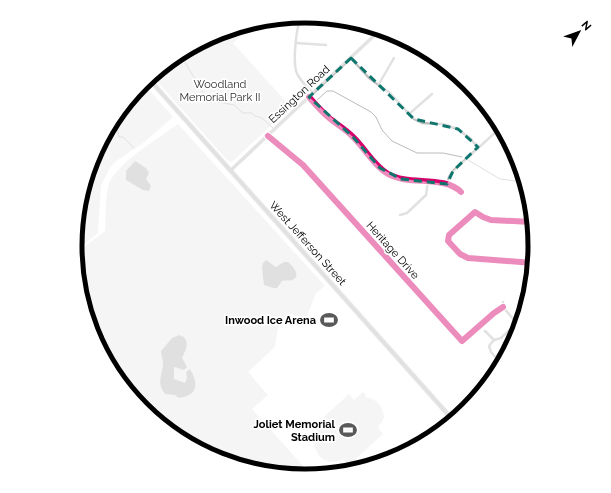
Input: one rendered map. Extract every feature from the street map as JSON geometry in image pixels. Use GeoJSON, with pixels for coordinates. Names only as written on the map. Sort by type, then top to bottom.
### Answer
{"type":"FeatureCollection","features":[{"type":"Feature","properties":{"kind":"main road","name":"Essington Road"},"geometry":{"type":"LineString","coordinates":[[231,170],[351,58],[374,34]]}},
{"type":"Feature","properties":{"kind":"main road","name":"West Jefferson Street"},"geometry":{"type":"LineString","coordinates":[[153,83],[450,417]]}},
{"type":"Feature","properties":{"kind":"street"},"geometry":{"type":"LineString","coordinates":[[299,23],[296,32],[296,71],[313,93]]}},
{"type":"Feature","properties":{"kind":"street"},"geometry":{"type":"LineString","coordinates":[[296,44],[326,45]]}},
{"type":"Feature","properties":{"kind":"street"},"geometry":{"type":"LineString","coordinates":[[351,58],[369,78],[390,93],[418,122],[443,124],[458,129],[470,138],[478,147]]}},
{"type":"Feature","properties":{"kind":"street"},"geometry":{"type":"LineString","coordinates":[[379,84],[394,58]]}},
{"type":"Feature","properties":{"kind":"street"},"geometry":{"type":"LineString","coordinates":[[409,114],[432,94]]}},
{"type":"Feature","properties":{"kind":"street"},"geometry":{"type":"LineString","coordinates":[[309,97],[327,116],[353,137],[372,160],[384,171],[401,179],[447,184],[461,192]]}},
{"type":"Feature","properties":{"kind":"street"},"geometry":{"type":"LineString","coordinates":[[447,184],[453,171],[497,131]]}},
{"type":"Feature","properties":{"kind":"street","name":"Heritage Drive"},"geometry":{"type":"LineString","coordinates":[[268,136],[303,165],[462,342],[494,313],[503,307]]}},
{"type":"Feature","properties":{"kind":"street"},"geometry":{"type":"LineString","coordinates":[[400,215],[407,213],[426,195],[428,182]]}},
{"type":"Feature","properties":{"kind":"street"},"geometry":{"type":"LineString","coordinates":[[528,222],[491,220],[476,212],[449,235],[448,241],[460,254],[468,258],[529,263]]}},
{"type":"Feature","properties":{"kind":"street"},"geometry":{"type":"LineString","coordinates":[[503,302],[503,307],[516,322]]}},
{"type":"Feature","properties":{"kind":"street"},"geometry":{"type":"LineString","coordinates":[[498,360],[491,352],[489,346],[494,340],[501,338],[515,323]]}},
{"type":"Feature","properties":{"kind":"street"},"geometry":{"type":"LineString","coordinates":[[485,331],[494,340]]}},
{"type":"Feature","properties":{"kind":"highlighted area"},"geometry":{"type":"Polygon","coordinates":[[[351,58],[414,119],[458,129],[478,147],[453,171],[447,184],[401,179],[380,168],[353,137],[309,97],[351,58]]]}},
{"type":"Feature","properties":{"kind":"green space","name":"Woodland Memorial Park II"},"geometry":{"type":"Polygon","coordinates":[[[246,32],[233,43],[291,107],[233,161],[231,162],[227,160],[156,80],[181,61],[207,46],[246,32]]]}},
{"type":"Feature","properties":{"kind":"green space"},"geometry":{"type":"Polygon","coordinates":[[[147,88],[173,117],[143,143],[116,161],[109,169],[101,186],[98,233],[82,246],[82,232],[86,203],[94,175],[112,135],[128,110],[147,88]]]}},
{"type":"Feature","properties":{"kind":"green space"},"geometry":{"type":"Polygon","coordinates":[[[178,124],[325,286],[316,293],[306,319],[291,314],[278,327],[275,347],[248,372],[268,395],[252,409],[307,470],[291,470],[262,466],[234,458],[207,447],[181,432],[158,415],[137,394],[120,371],[105,345],[94,318],[86,290],[82,261],[82,248],[105,231],[108,187],[112,179],[127,161],[178,124]]]}},
{"type":"Feature","properties":{"kind":"green space","name":"Joliet Memorial Stadium"},"geometry":{"type":"Polygon","coordinates":[[[363,392],[366,395],[365,397],[373,399],[381,407],[384,418],[378,428],[383,434],[349,465],[343,459],[333,462],[324,460],[317,453],[314,442],[313,443],[310,440],[319,432],[314,426],[349,394],[354,400],[363,392]]]}},
{"type":"Feature","properties":{"kind":"shaded area"},"geometry":{"type":"Polygon","coordinates":[[[135,161],[146,168],[149,173],[146,179],[151,186],[149,191],[143,190],[126,180],[126,171],[135,161]]]}},
{"type":"Feature","properties":{"kind":"shaded area"},"geometry":{"type":"Polygon","coordinates":[[[266,260],[276,267],[284,262],[288,262],[296,271],[295,279],[282,281],[277,288],[264,285],[262,268],[263,263],[266,260]]]}},
{"type":"Feature","properties":{"kind":"shaded area"},"geometry":{"type":"Polygon","coordinates":[[[179,335],[184,337],[187,342],[182,358],[187,367],[184,370],[174,367],[174,379],[185,383],[187,378],[186,372],[190,369],[195,379],[195,388],[190,394],[179,398],[175,395],[165,394],[160,381],[163,365],[161,351],[172,338],[179,335]]]}},
{"type":"Feature","properties":{"kind":"waterway"},"geometry":{"type":"LineString","coordinates":[[183,59],[206,98],[209,100],[234,105],[243,113],[252,113],[255,116],[262,118],[273,128]]}},
{"type":"Feature","properties":{"kind":"waterway"},"geometry":{"type":"LineString","coordinates":[[316,101],[327,91],[333,91],[371,112],[376,117],[382,130],[392,141],[417,153],[443,153],[462,157]]}},
{"type":"Feature","properties":{"kind":"waterway"},"geometry":{"type":"LineString","coordinates":[[116,129],[119,137],[123,137],[134,148]]}},
{"type":"Feature","properties":{"kind":"waterway"},"geometry":{"type":"LineString","coordinates":[[468,160],[500,179],[519,181]]}},
{"type":"Feature","properties":{"kind":"cycle path"},"geometry":{"type":"LineString","coordinates":[[309,97],[325,115],[352,136],[373,161],[388,174],[396,178],[445,184],[454,187],[461,192]]}},
{"type":"Feature","properties":{"kind":"cycle path"},"geometry":{"type":"LineString","coordinates":[[268,136],[303,165],[462,341],[503,307]]}},
{"type":"Feature","properties":{"kind":"cycle path"},"geometry":{"type":"LineString","coordinates":[[528,222],[491,220],[475,212],[449,235],[448,241],[460,254],[468,258],[529,263]]}},
{"type":"Feature","properties":{"kind":"place","name":"Inwood Ice Arena"},"geometry":{"type":"Point","coordinates":[329,320]}},
{"type":"Feature","properties":{"kind":"place","name":"Joliet Memorial Stadium"},"geometry":{"type":"Point","coordinates":[348,430]}}]}
